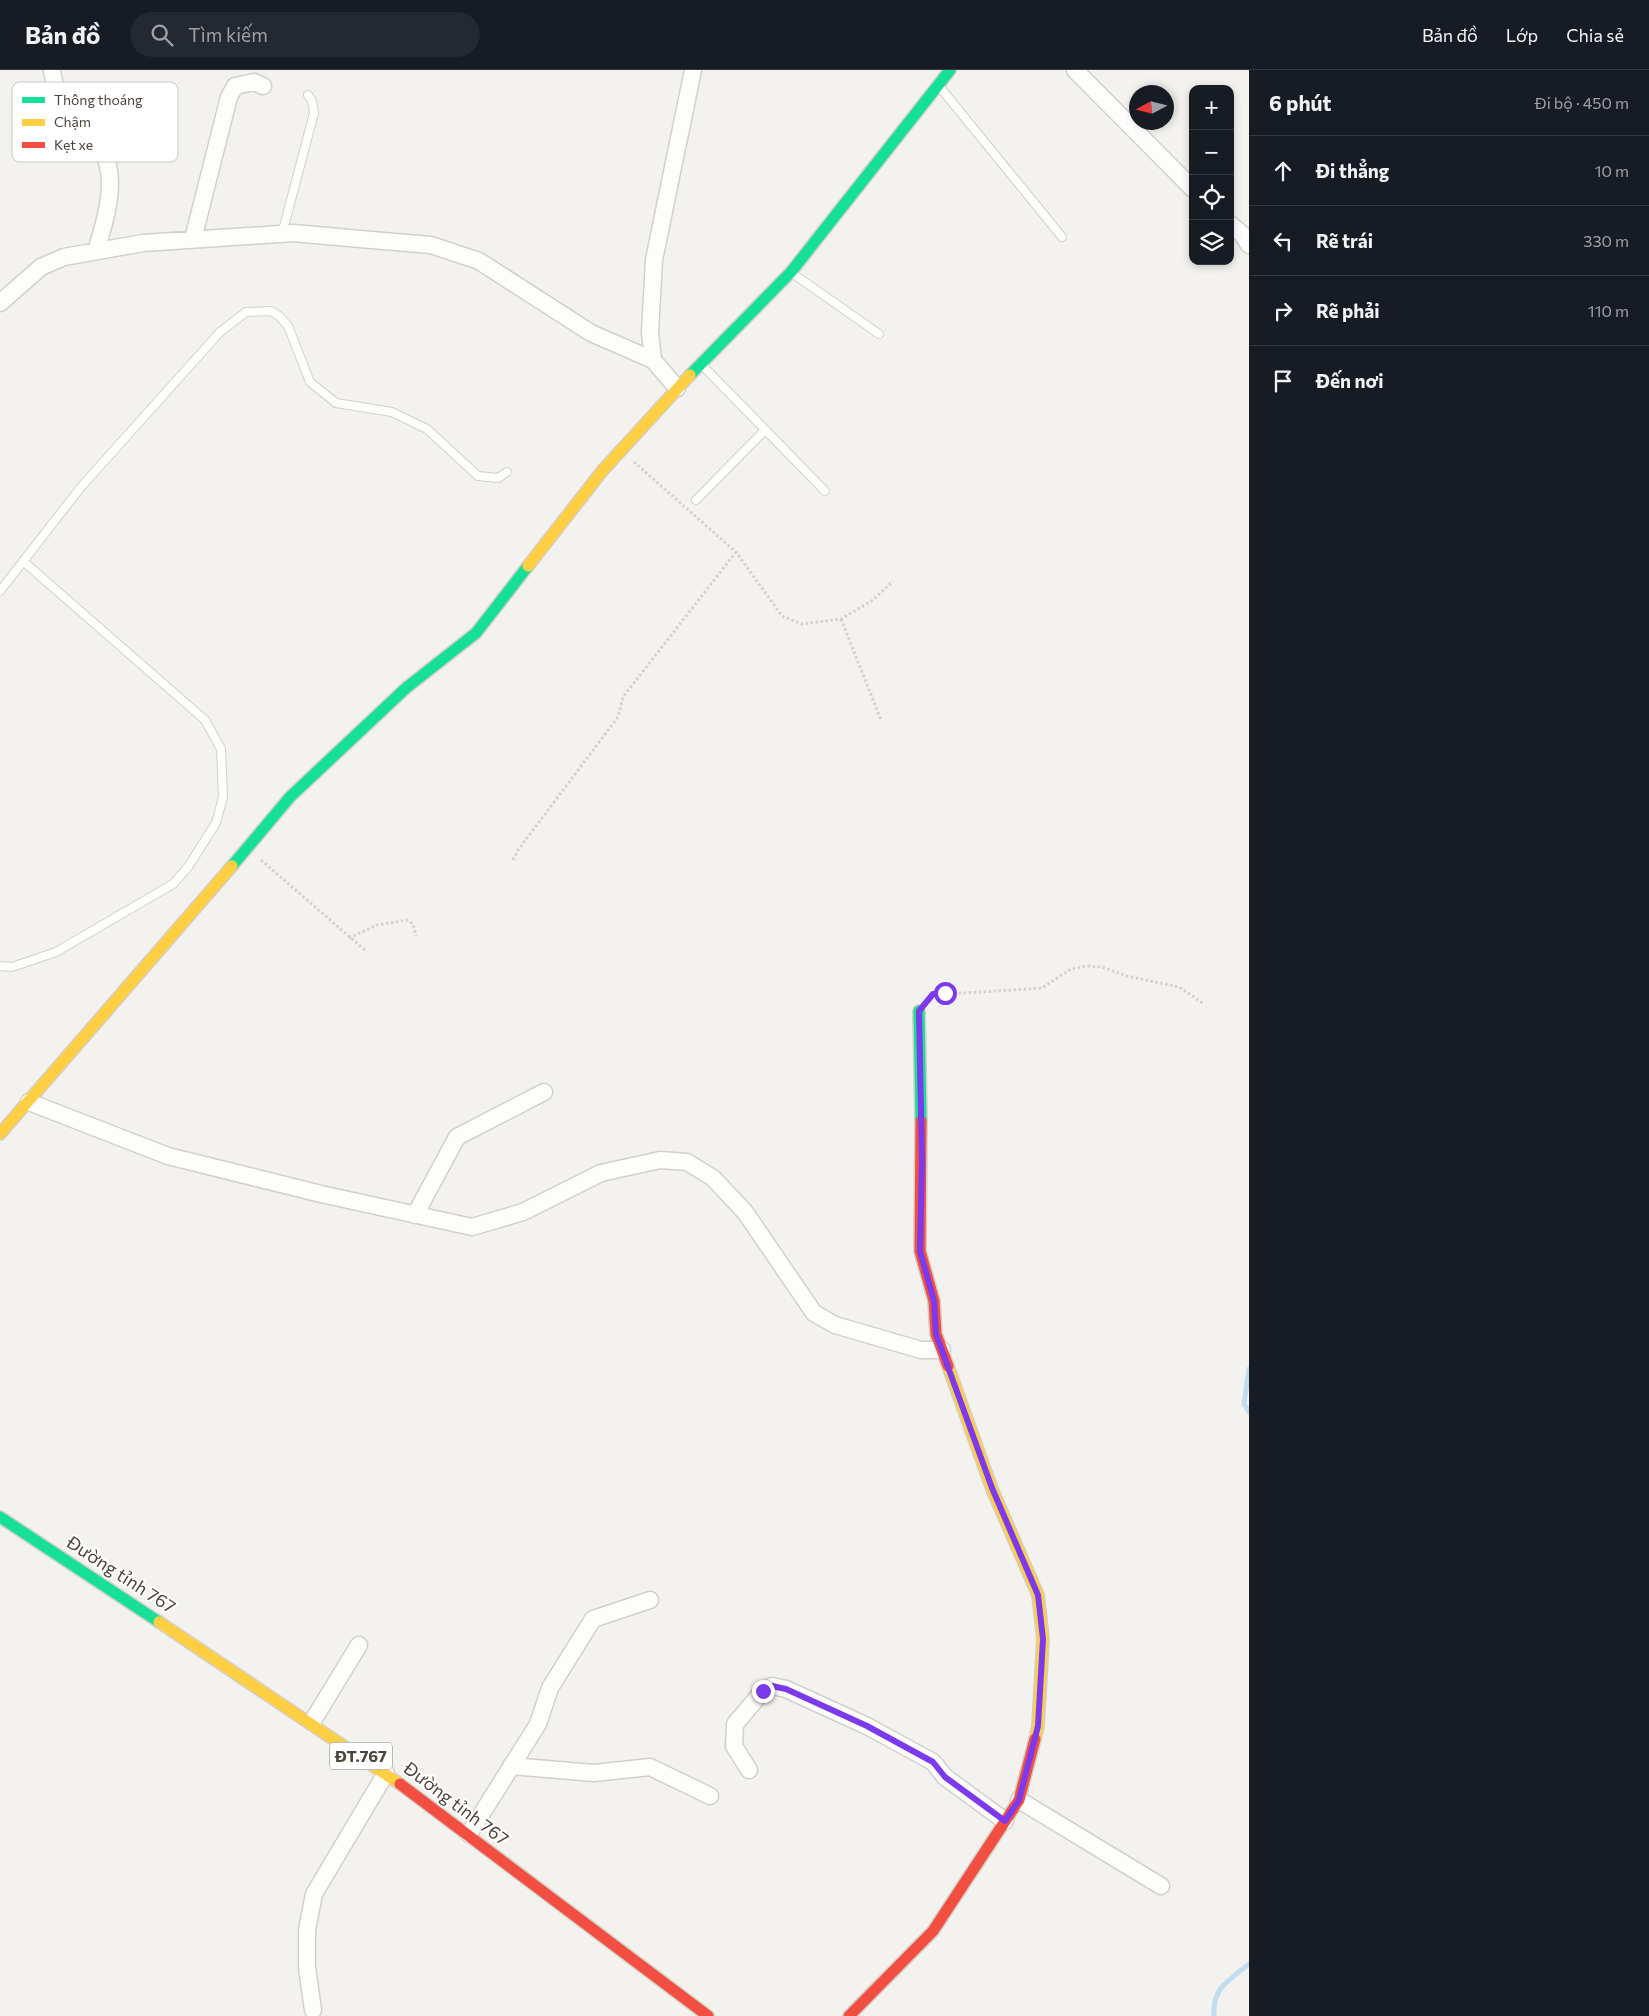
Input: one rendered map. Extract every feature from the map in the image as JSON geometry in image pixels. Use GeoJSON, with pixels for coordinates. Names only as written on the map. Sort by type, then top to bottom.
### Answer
{"type":"FeatureCollection","features":[{"type":"Feature","properties":{"kind":"street"},"geometry":{"type":"LineString","coordinates":[[653,360],[650,332],[654,260],[693,70]]}},
{"type":"Feature","properties":{"kind":"street"},"geometry":{"type":"LineString","coordinates":[[0,1134],[290,797],[392,701],[476,633],[603,470],[700,363],[791,272],[950,70]]}},
{"type":"Feature","properties":{"kind":"street"},"geometry":{"type":"LineString","coordinates":[[1075,70],[1189,185]]}},
{"type":"Feature","properties":{"kind":"street"},"geometry":{"type":"LineString","coordinates":[[192,239],[229,97],[235,86],[254,82],[263,86]]}},
{"type":"Feature","properties":{"kind":"street"},"geometry":{"type":"LineString","coordinates":[[96,251],[107,216],[110,180],[107,162]]}},
{"type":"Feature","properties":{"kind":"street"},"geometry":{"type":"LineString","coordinates":[[1234,227],[1242,234],[1249,245]]}},
{"type":"Feature","properties":{"kind":"street"},"geometry":{"type":"LineString","coordinates":[[0,303],[41,267],[64,257],[143,243],[282,234],[431,245],[479,261],[591,334],[653,360],[677,388]]}},
{"type":"Feature","properties":{"kind":"street"},"geometry":{"type":"LineString","coordinates":[[850,2016],[933,1931],[1019,1800],[1038,1726],[1043,1639],[1038,1595],[992,1488],[936,1334],[934,1301],[920,1251],[922,1161],[919,1011]]}},
{"type":"Feature","properties":{"kind":"street"},"geometry":{"type":"LineString","coordinates":[[416,1215],[457,1137],[544,1092]]}},
{"type":"Feature","properties":{"kind":"street"},"geometry":{"type":"LineString","coordinates":[[29,1102],[168,1156],[321,1194],[472,1227],[522,1212],[601,1173],[660,1160],[686,1162],[713,1178],[744,1212],[814,1313],[835,1325],[921,1350],[942,1350]]}},
{"type":"Feature","properties":{"kind":"street","name":"Đường tỉnh 767"},"geometry":{"type":"LineString","coordinates":[[0,1517],[312,1722],[386,1773],[708,2016]]}},
{"type":"Feature","properties":{"kind":"street"},"geometry":{"type":"LineString","coordinates":[[469,1834],[538,1724],[550,1688],[593,1619],[650,1600]]}},
{"type":"Feature","properties":{"kind":"street"},"geometry":{"type":"LineString","coordinates":[[312,1722],[359,1645]]}},
{"type":"Feature","properties":{"kind":"street"},"geometry":{"type":"LineString","coordinates":[[749,1770],[734,1746],[736,1724],[763,1691],[772,1686],[786,1689],[867,1726],[933,1762],[945,1777],[1005,1821]]}},
{"type":"Feature","properties":{"kind":"street"},"geometry":{"type":"LineString","coordinates":[[511,1766],[594,1773],[650,1767],[710,1796]]}},
{"type":"Feature","properties":{"kind":"street"},"geometry":{"type":"LineString","coordinates":[[313,2010],[307,1968],[307,1930],[314,1894],[386,1773]]}},
{"type":"Feature","properties":{"kind":"street"},"geometry":{"type":"LineString","coordinates":[[1019,1800],[1161,1886]]}},
{"type":"Feature","properties":{"kind":"lane"},"geometry":{"type":"LineString","coordinates":[[938,84],[1062,237]]}},
{"type":"Feature","properties":{"kind":"lane"},"geometry":{"type":"LineString","coordinates":[[282,234],[314,113],[312,101],[308,95]]}},
{"type":"Feature","properties":{"kind":"lane"},"geometry":{"type":"LineString","coordinates":[[791,272],[878,334]]}},
{"type":"Feature","properties":{"kind":"lane"},"geometry":{"type":"LineString","coordinates":[[0,591],[81,487],[220,332],[246,312],[271,311],[279,316],[288,326],[310,382],[336,403],[392,412],[427,429],[478,476],[498,478],[507,472]]}},
{"type":"Feature","properties":{"kind":"lane"},"geometry":{"type":"LineString","coordinates":[[700,363],[825,491]]}},
{"type":"Feature","properties":{"kind":"lane"},"geometry":{"type":"LineString","coordinates":[[696,500],[765,430]]}},
{"type":"Feature","properties":{"kind":"lane"},"geometry":{"type":"LineString","coordinates":[[0,966],[12,967],[56,952],[173,884],[188,866],[216,823],[223,797],[221,749],[205,720],[24,562]]}},
{"type":"Feature","properties":{"kind":"path"},"geometry":{"type":"LineString","coordinates":[[621,450],[736,552],[782,616],[802,624],[841,620],[873,600],[893,581]]}},
{"type":"Feature","properties":{"kind":"path"},"geometry":{"type":"LineString","coordinates":[[514,860],[518,850],[618,717],[623,697],[736,552]]}},
{"type":"Feature","properties":{"kind":"path"},"geometry":{"type":"LineString","coordinates":[[841,620],[882,720]]}},
{"type":"Feature","properties":{"kind":"path"},"geometry":{"type":"LineString","coordinates":[[247,848],[367,952]]}},
{"type":"Feature","properties":{"kind":"path"},"geometry":{"type":"LineString","coordinates":[[349,938],[376,925],[407,920],[413,924],[416,936]]}},
{"type":"Feature","properties":{"kind":"path"},"geometry":{"type":"LineString","coordinates":[[919,1011],[933,994],[1042,988],[1071,969],[1086,966],[1102,967],[1127,976],[1178,987],[1204,1004]]}},
{"type":"Feature","properties":{"kind":"waterway"},"geometry":{"type":"LineString","coordinates":[[1249,1369],[1244,1404],[1249,1412]]}},
{"type":"Feature","properties":{"kind":"waterway"},"geometry":{"type":"LineString","coordinates":[[1214,2016],[1214,2006],[1219,1991],[1249,1964]]}},
{"type":"Feature","properties":{"kind":"traffic: fast"},"geometry":{"type":"LineString","coordinates":[[690,375],[791,272],[950,70]]}},
{"type":"Feature","properties":{"kind":"traffic: fast"},"geometry":{"type":"LineString","coordinates":[[232,866],[290,797],[406,688],[476,633],[528,566]]}},
{"type":"Feature","properties":{"kind":"traffic: fast"},"geometry":{"type":"LineString","coordinates":[[919,1011],[921,1121]]}},
{"type":"Feature","properties":{"kind":"traffic: fast"},"geometry":{"type":"LineString","coordinates":[[0,1517],[159,1622]]}},
{"type":"Feature","properties":{"kind":"traffic: slow"},"geometry":{"type":"LineString","coordinates":[[528,566],[603,470],[690,375]]}},
{"type":"Feature","properties":{"kind":"traffic: slow"},"geometry":{"type":"LineString","coordinates":[[0,1134],[232,866]]}},
{"type":"Feature","properties":{"kind":"traffic: slow"},"geometry":{"type":"LineString","coordinates":[[948,1366],[992,1489],[1038,1595],[1043,1639],[1038,1726],[1035,1739]]}},
{"type":"Feature","properties":{"kind":"traffic: slow"},"geometry":{"type":"LineString","coordinates":[[159,1622],[400,1784]]}},
{"type":"Feature","properties":{"kind":"traffic: jam"},"geometry":{"type":"LineString","coordinates":[[921,1121],[920,1251],[934,1301],[936,1334],[948,1366]]}},
{"type":"Feature","properties":{"kind":"traffic: jam"},"geometry":{"type":"LineString","coordinates":[[849,2016],[933,1931],[1019,1800],[1035,1739]]}},
{"type":"Feature","properties":{"kind":"traffic: jam"},"geometry":{"type":"LineString","coordinates":[[400,1784],[708,2016]]}},
{"type":"Feature","properties":{"kind":"route"},"geometry":{"type":"LineString","coordinates":[[763,1691],[772,1686],[786,1689],[892,1739],[933,1762],[945,1777],[1005,1821],[1019,1800],[1038,1726],[1043,1639],[1038,1595],[992,1488],[936,1334],[934,1301],[920,1251],[922,1161],[919,1011],[933,994],[945,993]]}}]}
